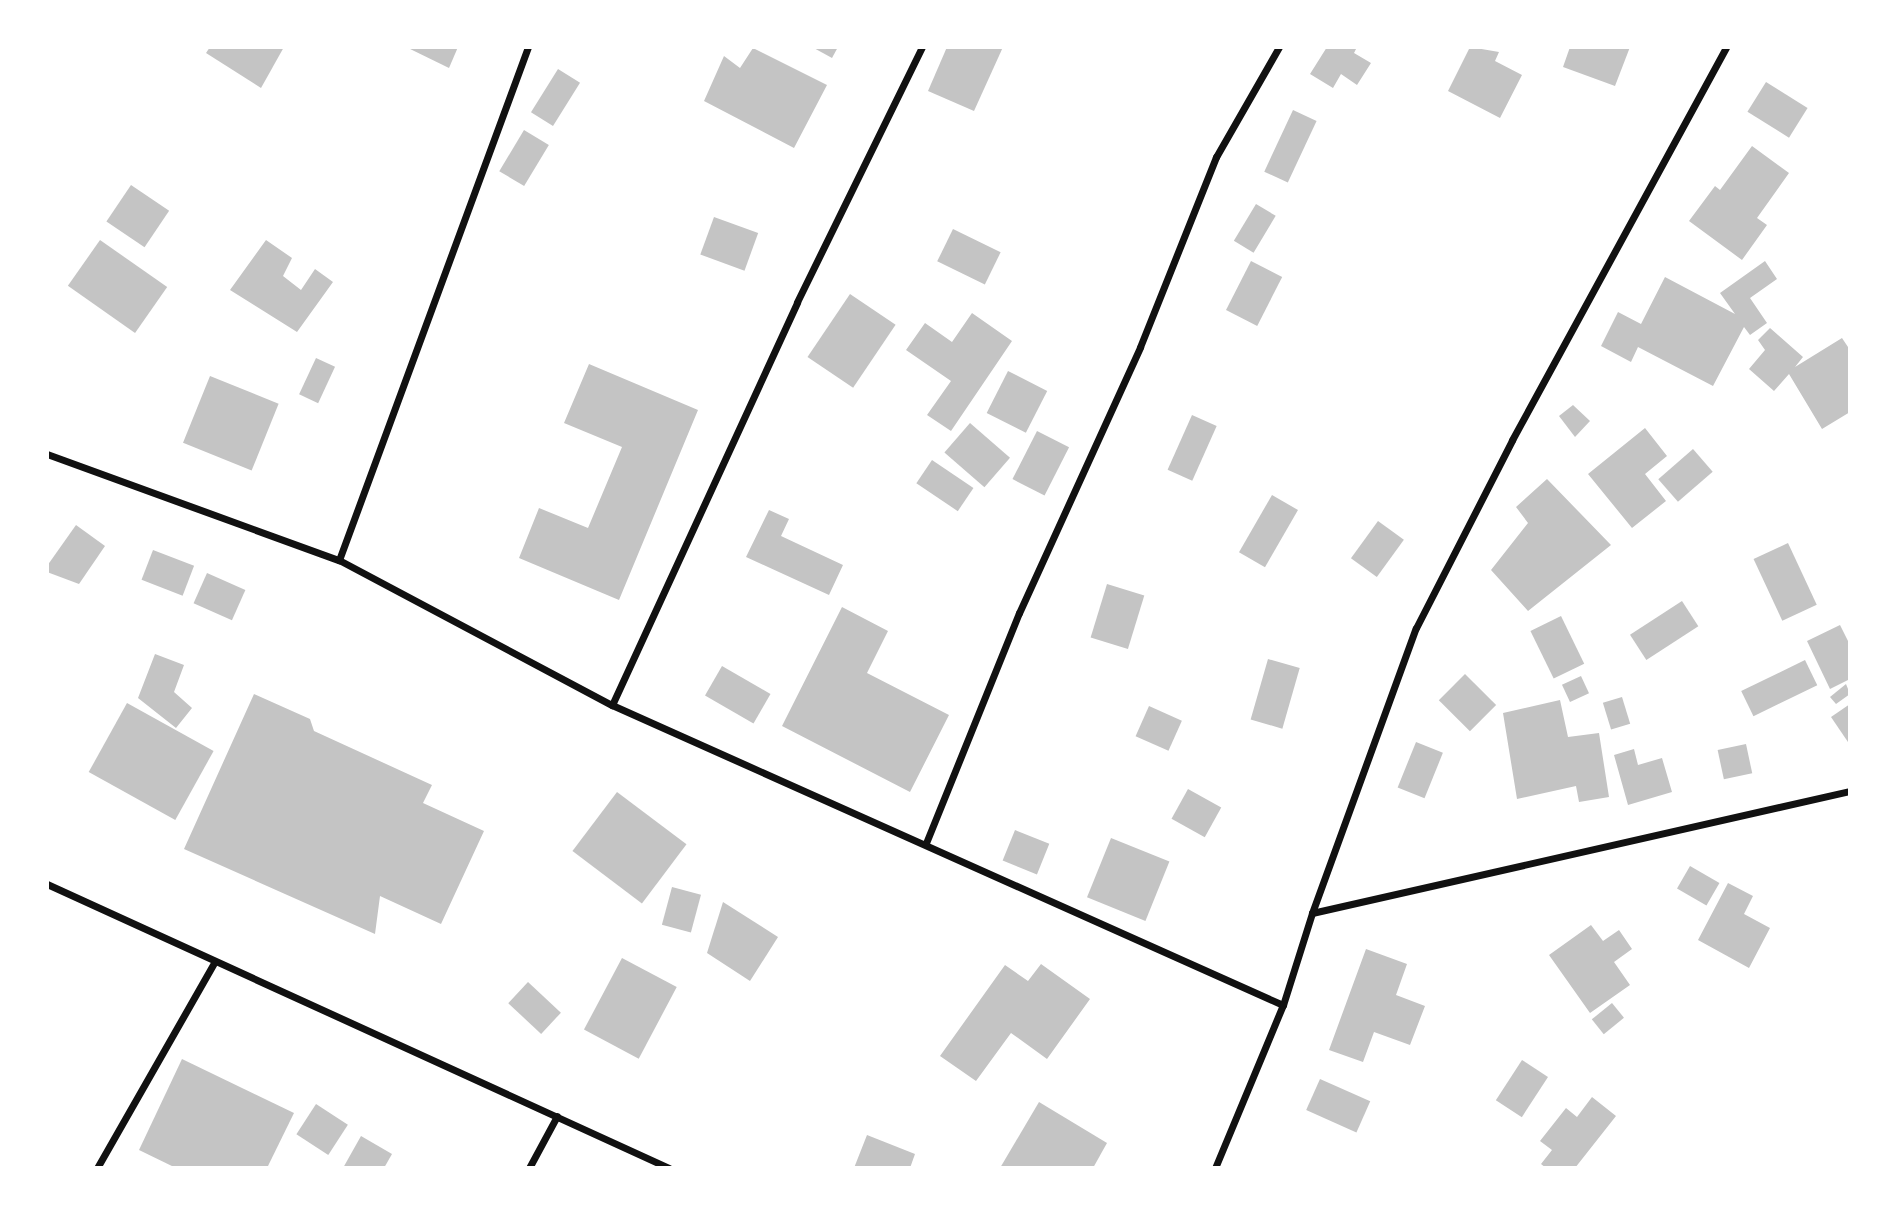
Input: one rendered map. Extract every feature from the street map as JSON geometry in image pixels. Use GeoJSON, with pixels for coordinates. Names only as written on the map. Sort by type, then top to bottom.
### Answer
{"type":"FeatureCollection","features":[{"type":"Feature","properties":{"kind":"street"},"geometry":{"type":"LineString","coordinates":[[339,560],[528,47]]}},
{"type":"Feature","properties":{"kind":"street"},"geometry":{"type":"LineString","coordinates":[[612,705],[797,302],[922,47]]}},
{"type":"Feature","properties":{"kind":"street"},"geometry":{"type":"LineString","coordinates":[[926,842],[1019,613],[1140,347],[1216,157],[1279,47]]}},
{"type":"Feature","properties":{"kind":"street"},"geometry":{"type":"LineString","coordinates":[[1215,1168],[1283,1005],[1312,914],[1416,628],[1512,440],[1726,47]]}},
{"type":"Feature","properties":{"kind":"street"},"geometry":{"type":"LineString","coordinates":[[47,454],[339,560],[612,705],[926,842],[1283,1005]]}},
{"type":"Feature","properties":{"kind":"street"},"geometry":{"type":"LineString","coordinates":[[1312,914],[1850,791]]}},
{"type":"Feature","properties":{"kind":"street"},"geometry":{"type":"LineString","coordinates":[[47,884],[214,963],[669,1168]]}},
{"type":"Feature","properties":{"kind":"street"},"geometry":{"type":"LineString","coordinates":[[97,1168],[214,963]]}},
{"type":"Feature","properties":{"kind":"street"},"geometry":{"type":"LineString","coordinates":[[529,1168],[557,1116]]}},
{"type":"Feature","properties":{"kind":"building"},"geometry":{"type":"Polygon","coordinates":[[[210,47],[284,47],[261,88],[206,53],[210,47]]]}},
{"type":"Feature","properties":{"kind":"building"},"geometry":{"type":"Polygon","coordinates":[[[406,47],[458,47],[449,68],[406,47]]]}},
{"type":"Feature","properties":{"kind":"building"},"geometry":{"type":"Polygon","coordinates":[[[812,47],[838,47],[832,58],[812,47]]]}},
{"type":"Feature","properties":{"kind":"building"},"geometry":{"type":"Polygon","coordinates":[[[947,47],[1003,47],[974,111],[928,91],[947,47]]]}},
{"type":"Feature","properties":{"kind":"building"},"geometry":{"type":"Polygon","coordinates":[[[1327,47],[1357,47],[1354,53],[1371,63],[1357,85],[1341,74],[1333,88],[1310,74],[1327,47]]]}},
{"type":"Feature","properties":{"kind":"building"},"geometry":{"type":"Polygon","coordinates":[[[1470,47],[1499,52],[1495,61],[1522,75],[1500,118],[1448,91],[1470,47]]]}},
{"type":"Feature","properties":{"kind":"building"},"geometry":{"type":"Polygon","coordinates":[[[1570,47],[1630,47],[1615,86],[1563,67],[1570,47]]]}},
{"type":"Feature","properties":{"kind":"building"},"geometry":{"type":"Polygon","coordinates":[[[753,48],[827,85],[794,148],[704,101],[724,56],[740,68],[753,48]]]}},
{"type":"Feature","properties":{"kind":"building"},"geometry":{"type":"Polygon","coordinates":[[[558,69],[580,83],[553,126],[531,112],[558,69]]]}},
{"type":"Feature","properties":{"kind":"building"},"geometry":{"type":"Polygon","coordinates":[[[1766,82],[1808,108],[1789,138],[1747,112],[1766,82]]]}},
{"type":"Feature","properties":{"kind":"building"},"geometry":{"type":"Polygon","coordinates":[[[1293,110],[1317,121],[1288,183],[1264,172],[1293,110]]]}},
{"type":"Feature","properties":{"kind":"building"},"geometry":{"type":"Polygon","coordinates":[[[524,130],[549,145],[524,186],[499,171],[524,130]]]}},
{"type":"Feature","properties":{"kind":"building"},"geometry":{"type":"Polygon","coordinates":[[[1752,146],[1789,173],[1757,218],[1767,225],[1742,260],[1689,221],[1715,186],[1720,190],[1752,146]]]}},
{"type":"Feature","properties":{"kind":"building"},"geometry":{"type":"Polygon","coordinates":[[[131,185],[169,211],[145,247],[106,221],[131,185]]]}},
{"type":"Feature","properties":{"kind":"building"},"geometry":{"type":"Polygon","coordinates":[[[1256,204],[1276,216],[1254,253],[1234,241],[1256,204]]]}},
{"type":"Feature","properties":{"kind":"building"},"geometry":{"type":"Polygon","coordinates":[[[714,217],[758,233],[744,271],[700,255],[714,217]]]}},
{"type":"Feature","properties":{"kind":"building"},"geometry":{"type":"Polygon","coordinates":[[[953,229],[1001,252],[985,285],[937,261],[953,229]]]}},
{"type":"Feature","properties":{"kind":"building"},"geometry":{"type":"Polygon","coordinates":[[[100,240],[167,287],[135,333],[68,286],[100,240]]]}},
{"type":"Feature","properties":{"kind":"building"},"geometry":{"type":"Polygon","coordinates":[[[266,240],[292,258],[283,276],[301,290],[315,269],[333,282],[297,332],[230,290],[266,240]]]}},
{"type":"Feature","properties":{"kind":"building"},"geometry":{"type":"Polygon","coordinates":[[[1251,261],[1282,277],[1257,326],[1226,310],[1251,261]]]}},
{"type":"Feature","properties":{"kind":"building"},"geometry":{"type":"Polygon","coordinates":[[[1765,261],[1777,279],[1750,298],[1767,323],[1750,335],[1744,327],[1713,386],[1638,347],[1631,362],[1601,346],[1618,312],[1641,324],[1665,277],[1735,314],[1720,293],[1765,261]]]}},
{"type":"Feature","properties":{"kind":"building"},"geometry":{"type":"Polygon","coordinates":[[[850,294],[896,325],[853,388],[808,357],[850,294]]]}},
{"type":"Feature","properties":{"kind":"building"},"geometry":{"type":"Polygon","coordinates":[[[972,313],[1012,341],[951,431],[927,415],[951,381],[906,350],[925,323],[952,342],[972,313]]]}},
{"type":"Feature","properties":{"kind":"building"},"geometry":{"type":"Polygon","coordinates":[[[1770,328],[1803,357],[1795,367],[1842,338],[1850,350],[1850,412],[1822,429],[1789,374],[1774,391],[1749,369],[1765,350],[1758,340],[1770,328]]]}},
{"type":"Feature","properties":{"kind":"building"},"geometry":{"type":"Polygon","coordinates":[[[316,358],[335,367],[318,403],[299,394],[316,358]]]}},
{"type":"Feature","properties":{"kind":"building"},"geometry":{"type":"Polygon","coordinates":[[[589,364],[698,410],[619,600],[519,558],[539,508],[588,528],[622,447],[564,423],[589,364]]]}},
{"type":"Feature","properties":{"kind":"building"},"geometry":{"type":"Polygon","coordinates":[[[1008,371],[1047,391],[1026,433],[987,413],[1008,371]]]}},
{"type":"Feature","properties":{"kind":"building"},"geometry":{"type":"Polygon","coordinates":[[[210,376],[279,404],[252,470],[183,443],[210,376]]]}},
{"type":"Feature","properties":{"kind":"building"},"geometry":{"type":"Polygon","coordinates":[[[1573,405],[1590,421],[1575,437],[1559,416],[1573,405]]]}},
{"type":"Feature","properties":{"kind":"building"},"geometry":{"type":"Polygon","coordinates":[[[1192,415],[1217,426],[1192,481],[1168,470],[1192,415]]]}},
{"type":"Feature","properties":{"kind":"building"},"geometry":{"type":"Polygon","coordinates":[[[970,423],[1010,458],[984,487],[944,452],[970,423]]]}},
{"type":"Feature","properties":{"kind":"building"},"geometry":{"type":"Polygon","coordinates":[[[1645,428],[1667,456],[1645,474],[1666,501],[1632,528],[1588,474],[1645,428]]]}},
{"type":"Feature","properties":{"kind":"building"},"geometry":{"type":"Polygon","coordinates":[[[1037,431],[1069,447],[1045,495],[1012,479],[1037,431]]]}},
{"type":"Feature","properties":{"kind":"building"},"geometry":{"type":"Polygon","coordinates":[[[1693,449],[1713,472],[1678,502],[1658,479],[1693,449]]]}},
{"type":"Feature","properties":{"kind":"building"},"geometry":{"type":"Polygon","coordinates":[[[932,460],[973,488],[958,511],[916,483],[932,460]]]}},
{"type":"Feature","properties":{"kind":"building"},"geometry":{"type":"Polygon","coordinates":[[[1547,479],[1611,545],[1528,611],[1491,570],[1528,523],[1516,507],[1547,479]]]}},
{"type":"Feature","properties":{"kind":"building"},"geometry":{"type":"Polygon","coordinates":[[[1272,495],[1298,510],[1265,567],[1239,552],[1272,495]]]}},
{"type":"Feature","properties":{"kind":"building"},"geometry":{"type":"Polygon","coordinates":[[[769,510],[789,519],[781,536],[843,565],[829,595],[746,557],[769,510]]]}},
{"type":"Feature","properties":{"kind":"building"},"geometry":{"type":"Polygon","coordinates":[[[1378,521],[1404,540],[1377,577],[1351,558],[1378,521]]]}},
{"type":"Feature","properties":{"kind":"building"},"geometry":{"type":"Polygon","coordinates":[[[76,525],[105,546],[79,584],[47,572],[47,566],[76,525]]]}},
{"type":"Feature","properties":{"kind":"building"},"geometry":{"type":"Polygon","coordinates":[[[1788,543],[1817,605],[1782,621],[1754,559],[1788,543]]]}},
{"type":"Feature","properties":{"kind":"building"},"geometry":{"type":"Polygon","coordinates":[[[153,550],[194,566],[183,596],[142,580],[153,550]]]}},
{"type":"Feature","properties":{"kind":"building"},"geometry":{"type":"Polygon","coordinates":[[[207,573],[245,590],[232,620],[194,603],[207,573]]]}},
{"type":"Feature","properties":{"kind":"building"},"geometry":{"type":"Polygon","coordinates":[[[1107,584],[1144,595],[1128,649],[1091,638],[1107,584]]]}},
{"type":"Feature","properties":{"kind":"building"},"geometry":{"type":"Polygon","coordinates":[[[1682,601],[1698,626],[1646,660],[1630,635],[1682,601]]]}},
{"type":"Feature","properties":{"kind":"building"},"geometry":{"type":"Polygon","coordinates":[[[842,607],[888,631],[867,673],[949,715],[910,792],[782,726],[842,607]]]}},
{"type":"Feature","properties":{"kind":"building"},"geometry":{"type":"Polygon","coordinates":[[[1561,616],[1584,664],[1554,679],[1530,631],[1561,616]]]}},
{"type":"Feature","properties":{"kind":"building"},"geometry":{"type":"Polygon","coordinates":[[[1840,625],[1850,645],[1850,679],[1830,689],[1807,641],[1840,625]]]}},
{"type":"Feature","properties":{"kind":"building"},"geometry":{"type":"Polygon","coordinates":[[[155,654],[184,665],[174,692],[192,708],[176,728],[138,698],[155,654]]]}},
{"type":"Feature","properties":{"kind":"building"},"geometry":{"type":"Polygon","coordinates":[[[1268,659],[1300,668],[1282,729],[1251,720],[1268,659]]]}},
{"type":"Feature","properties":{"kind":"building"},"geometry":{"type":"Polygon","coordinates":[[[1805,660],[1817,685],[1753,716],[1741,691],[1805,660]]]}},
{"type":"Feature","properties":{"kind":"building"},"geometry":{"type":"Polygon","coordinates":[[[722,666],[770,694],[753,723],[705,695],[722,666]]]}},
{"type":"Feature","properties":{"kind":"building"},"geometry":{"type":"Polygon","coordinates":[[[1465,674],[1496,705],[1470,731],[1439,700],[1465,674]]]}},
{"type":"Feature","properties":{"kind":"building"},"geometry":{"type":"Polygon","coordinates":[[[1581,676],[1589,693],[1570,702],[1562,685],[1581,676]]]}},
{"type":"Feature","properties":{"kind":"building"},"geometry":{"type":"Polygon","coordinates":[[[1846,684],[1850,694],[1836,704],[1830,697],[1846,684]]]}},
{"type":"Feature","properties":{"kind":"building"},"geometry":{"type":"Polygon","coordinates":[[[254,694],[310,719],[314,731],[432,785],[423,803],[484,831],[441,924],[380,896],[375,934],[184,849],[254,694]]]}},
{"type":"Feature","properties":{"kind":"building"},"geometry":{"type":"Polygon","coordinates":[[[1622,697],[1630,724],[1611,730],[1603,703],[1622,697]]]}},
{"type":"Feature","properties":{"kind":"building"},"geometry":{"type":"Polygon","coordinates":[[[1560,700],[1568,737],[1599,733],[1609,797],[1579,802],[1576,786],[1517,799],[1503,713],[1560,700]]]}},
{"type":"Feature","properties":{"kind":"building"},"geometry":{"type":"Polygon","coordinates":[[[127,703],[214,751],[175,820],[89,772],[127,703]]]}},
{"type":"Feature","properties":{"kind":"building"},"geometry":{"type":"Polygon","coordinates":[[[1850,704],[1850,745],[1831,717],[1850,704]]]}},
{"type":"Feature","properties":{"kind":"building"},"geometry":{"type":"Polygon","coordinates":[[[1149,706],[1182,721],[1168,751],[1136,736],[1149,706]]]}},
{"type":"Feature","properties":{"kind":"building"},"geometry":{"type":"Polygon","coordinates":[[[1416,742],[1443,753],[1425,798],[1398,787],[1416,742]]]}},
{"type":"Feature","properties":{"kind":"building"},"geometry":{"type":"Polygon","coordinates":[[[1746,744],[1752,773],[1724,779],[1718,750],[1746,744]]]}},
{"type":"Feature","properties":{"kind":"building"},"geometry":{"type":"Polygon","coordinates":[[[1634,749],[1638,765],[1662,758],[1672,792],[1628,805],[1614,755],[1634,749]]]}},
{"type":"Feature","properties":{"kind":"building"},"geometry":{"type":"Polygon","coordinates":[[[1188,789],[1221,807],[1205,837],[1172,819],[1188,789]]]}},
{"type":"Feature","properties":{"kind":"building"},"geometry":{"type":"Polygon","coordinates":[[[617,792],[686,844],[642,903],[572,851],[617,792]]]}},
{"type":"Feature","properties":{"kind":"building"},"geometry":{"type":"Polygon","coordinates":[[[1015,830],[1049,844],[1037,874],[1003,861],[1015,830]]]}},
{"type":"Feature","properties":{"kind":"building"},"geometry":{"type":"Polygon","coordinates":[[[1111,838],[1169,862],[1145,921],[1087,897],[1111,838]]]}},
{"type":"Feature","properties":{"kind":"building"},"geometry":{"type":"Polygon","coordinates":[[[1690,866],[1719,883],[1706,906],[1677,889],[1690,866]]]}},
{"type":"Feature","properties":{"kind":"building"},"geometry":{"type":"Polygon","coordinates":[[[1728,883],[1753,896],[1744,914],[1770,928],[1749,968],[1698,940],[1728,883]]]}},
{"type":"Feature","properties":{"kind":"building"},"geometry":{"type":"Polygon","coordinates":[[[672,887],[701,895],[691,932],[662,925],[672,887]]]}},
{"type":"Feature","properties":{"kind":"building"},"geometry":{"type":"Polygon","coordinates":[[[723,902],[778,937],[750,981],[707,953],[723,902]]]}},
{"type":"Feature","properties":{"kind":"building"},"geometry":{"type":"Polygon","coordinates":[[[1591,925],[1603,941],[1619,930],[1632,949],[1614,962],[1630,985],[1590,1013],[1549,955],[1591,925]]]}},
{"type":"Feature","properties":{"kind":"building"},"geometry":{"type":"Polygon","coordinates":[[[1366,949],[1407,964],[1396,995],[1425,1006],[1410,1045],[1374,1032],[1363,1062],[1329,1050],[1366,949]]]}},
{"type":"Feature","properties":{"kind":"building"},"geometry":{"type":"Polygon","coordinates":[[[622,958],[677,987],[639,1059],[584,1030],[622,958]]]}},
{"type":"Feature","properties":{"kind":"building"},"geometry":{"type":"Polygon","coordinates":[[[1041,964],[1090,999],[1047,1059],[1011,1033],[976,1081],[940,1056],[1005,965],[1028,981],[1041,964]]]}},
{"type":"Feature","properties":{"kind":"building"},"geometry":{"type":"Polygon","coordinates":[[[528,982],[561,1013],[541,1034],[508,1003],[528,982]]]}},
{"type":"Feature","properties":{"kind":"building"},"geometry":{"type":"Polygon","coordinates":[[[1612,1003],[1624,1018],[1604,1034],[1592,1019],[1612,1003]]]}},
{"type":"Feature","properties":{"kind":"building"},"geometry":{"type":"Polygon","coordinates":[[[182,1059],[294,1113],[267,1168],[176,1168],[139,1150],[182,1059]]]}},
{"type":"Feature","properties":{"kind":"building"},"geometry":{"type":"Polygon","coordinates":[[[1522,1060],[1548,1077],[1522,1117],[1496,1100],[1522,1060]]]}},
{"type":"Feature","properties":{"kind":"building"},"geometry":{"type":"Polygon","coordinates":[[[1320,1079],[1370,1101],[1356,1132],[1306,1110],[1320,1079]]]}},
{"type":"Feature","properties":{"kind":"building"},"geometry":{"type":"Polygon","coordinates":[[[1592,1097],[1616,1116],[1575,1168],[1546,1168],[1541,1164],[1552,1150],[1540,1141],[1566,1108],[1577,1117],[1592,1097]]]}},
{"type":"Feature","properties":{"kind":"building"},"geometry":{"type":"Polygon","coordinates":[[[1039,1102],[1107,1143],[1093,1168],[1000,1168],[1039,1102]]]}},
{"type":"Feature","properties":{"kind":"building"},"geometry":{"type":"Polygon","coordinates":[[[316,1104],[348,1125],[328,1155],[296,1134],[316,1104]]]}},
{"type":"Feature","properties":{"kind":"building"},"geometry":{"type":"Polygon","coordinates":[[[867,1135],[915,1154],[910,1168],[854,1168],[867,1135]]]}},
{"type":"Feature","properties":{"kind":"building"},"geometry":{"type":"Polygon","coordinates":[[[361,1136],[392,1154],[384,1168],[343,1168],[361,1136]]]}}]}
